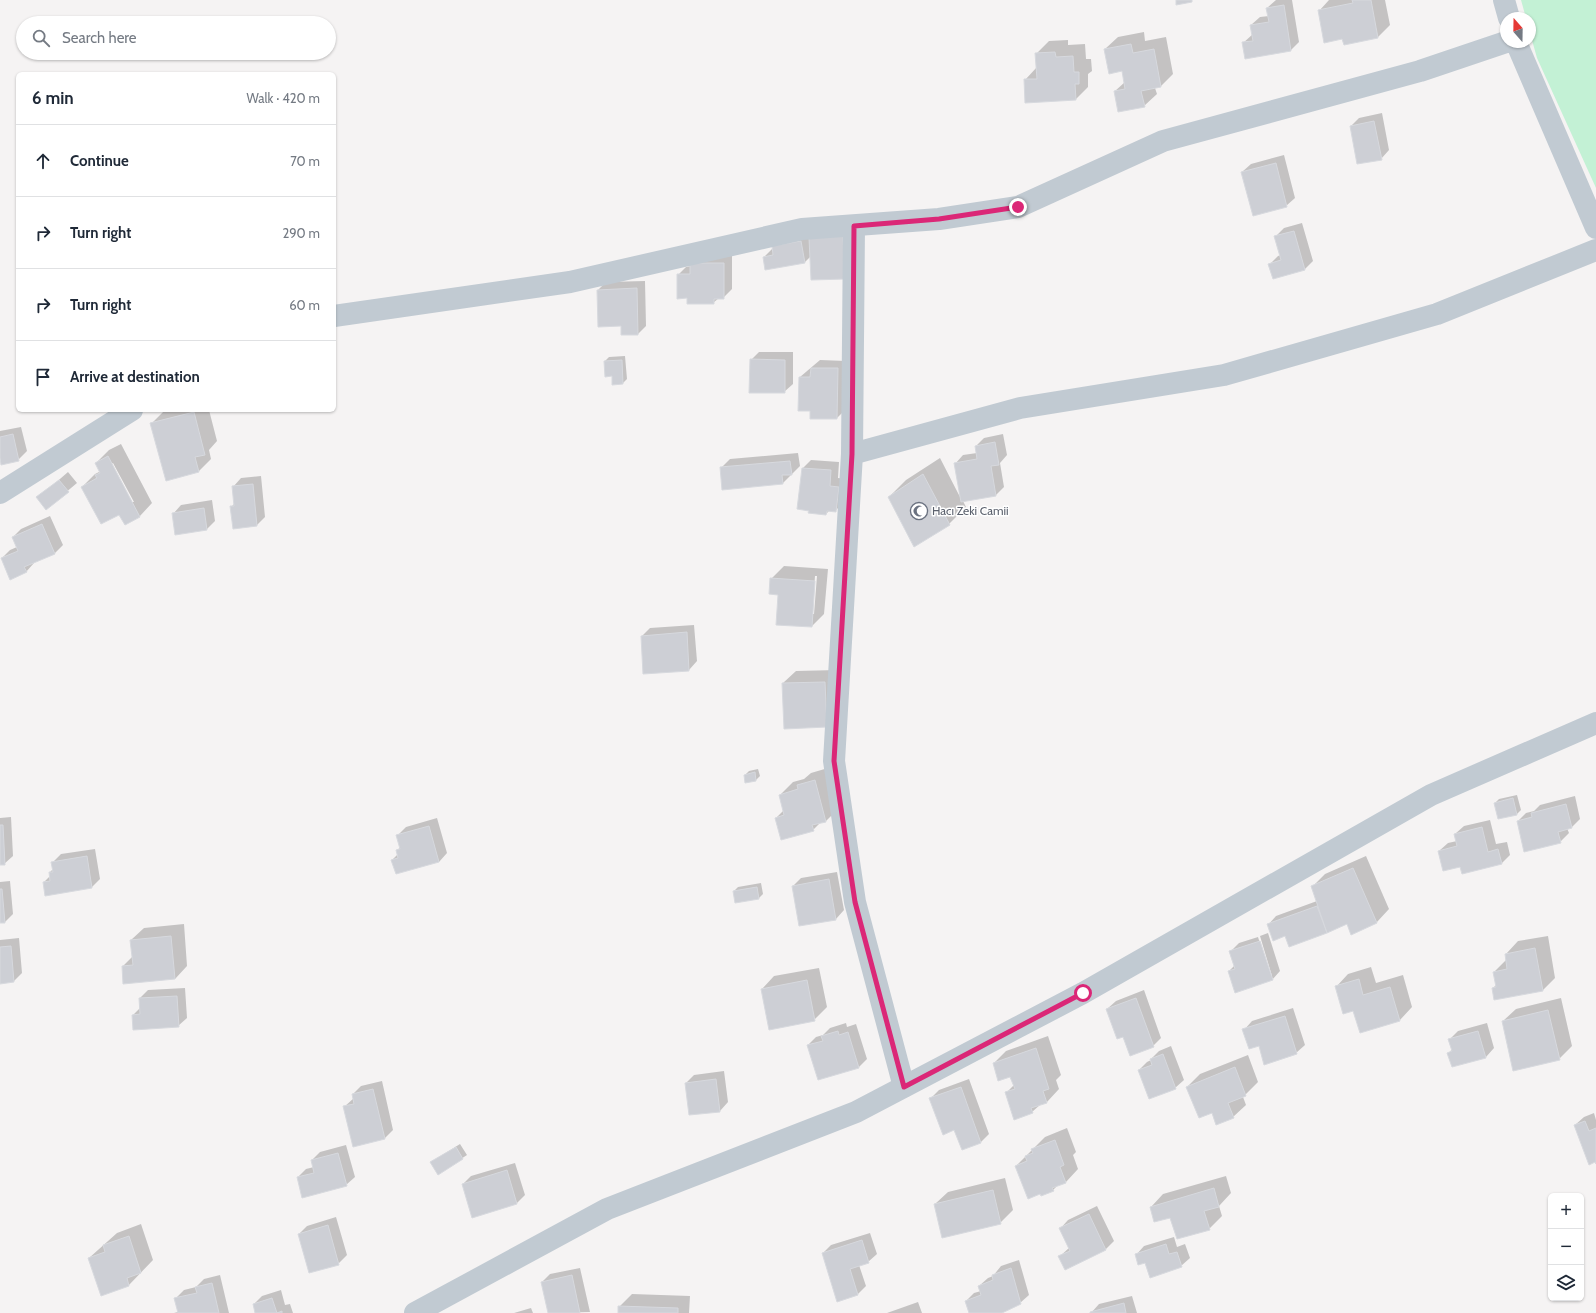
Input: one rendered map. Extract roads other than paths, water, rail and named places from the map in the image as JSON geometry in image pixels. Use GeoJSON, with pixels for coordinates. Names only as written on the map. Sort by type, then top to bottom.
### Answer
{"type":"FeatureCollection","features":[{"type":"Feature","properties":{"kind":"street"},"geometry":{"type":"LineString","coordinates":[[1504,0],[1507,12]]}},
{"type":"Feature","properties":{"kind":"street"},"geometry":{"type":"LineString","coordinates":[[336,316],[570,282],[802,230],[939,219],[1018,207],[1163,141],[1420,71],[1500,44]]}},
{"type":"Feature","properties":{"kind":"street"},"geometry":{"type":"LineString","coordinates":[[1519,48],[1596,228]]}},
{"type":"Feature","properties":{"kind":"street"},"geometry":{"type":"LineString","coordinates":[[854,226],[852,454],[834,761],[855,902],[904,1087]]}},
{"type":"Feature","properties":{"kind":"street"},"geometry":{"type":"LineString","coordinates":[[852,454],[1020,408],[1224,375],[1437,314],[1596,250]]}},
{"type":"Feature","properties":{"kind":"street"},"geometry":{"type":"LineString","coordinates":[[0,493],[129,412]]}},
{"type":"Feature","properties":{"kind":"street"},"geometry":{"type":"LineString","coordinates":[[415,1313],[607,1209],[856,1112],[1083,993],[1432,795],[1596,723]]}},
{"type":"Feature","properties":{"kind":"place","name":"Hacı Zeki Camii"},"geometry":{"type":"Point","coordinates":[919,511]}}]}
